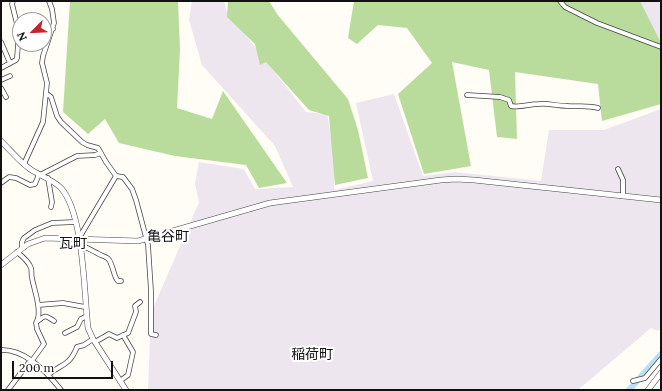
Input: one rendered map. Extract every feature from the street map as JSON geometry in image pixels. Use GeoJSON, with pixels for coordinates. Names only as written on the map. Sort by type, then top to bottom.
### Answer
{"type":"FeatureCollection","features":[{"type":"Feature","properties":{"kind":"street"},"geometry":{"type":"LineString","coordinates":[[13,1],[12,4],[14,12]]}},
{"type":"Feature","properties":{"kind":"street"},"geometry":{"type":"LineString","coordinates":[[24,164],[42,122],[47,94],[47,83],[42,63],[54,23],[49,1]]}},
{"type":"Feature","properties":{"kind":"street"},"geometry":{"type":"LineString","coordinates":[[560,1],[566,7],[597,23],[661,47]]}},
{"type":"Feature","properties":{"kind":"street"},"geometry":{"type":"LineString","coordinates":[[1,42],[10,63]]}},
{"type":"Feature","properties":{"kind":"street"},"geometry":{"type":"LineString","coordinates":[[1,68],[16,60],[18,52]]}},
{"type":"Feature","properties":{"kind":"street"},"geometry":{"type":"LineString","coordinates":[[1,80],[10,76]]}},
{"type":"Feature","properties":{"kind":"street"},"geometry":{"type":"LineString","coordinates":[[1,88],[6,97]]}},
{"type":"Feature","properties":{"kind":"street"},"geometry":{"type":"LineString","coordinates":[[47,94],[51,97],[57,116],[61,122],[82,142],[98,148],[116,176],[122,177],[132,189],[147,239],[151,291],[150,332],[151,334],[156,335]]}},
{"type":"Feature","properties":{"kind":"street"},"geometry":{"type":"LineString","coordinates":[[467,95],[500,97],[509,100],[510,106],[516,107],[540,104],[592,106],[598,108]]}},
{"type":"Feature","properties":{"kind":"street"},"geometry":{"type":"LineString","coordinates":[[1,141],[24,164],[40,175],[48,178],[60,187],[64,193],[75,222],[79,238],[88,328],[94,341],[126,390]]}},
{"type":"Feature","properties":{"kind":"street"},"geometry":{"type":"LineString","coordinates":[[1,146],[8,148]]}},
{"type":"Feature","properties":{"kind":"street"},"geometry":{"type":"LineString","coordinates":[[1,183],[9,177],[16,178],[30,185],[35,184],[40,175],[77,156],[95,155],[101,153]]}},
{"type":"Feature","properties":{"kind":"street"},"geometry":{"type":"LineString","coordinates":[[618,169],[623,180],[623,195]]}},
{"type":"Feature","properties":{"kind":"street"},"geometry":{"type":"LineString","coordinates":[[79,238],[116,176]]}},
{"type":"Feature","properties":{"kind":"street"},"geometry":{"type":"LineString","coordinates":[[48,178],[52,202],[51,207]]}},
{"type":"Feature","properties":{"kind":"street"},"geometry":{"type":"LineString","coordinates":[[1,265],[33,242],[45,238],[79,238],[131,242],[147,239],[270,203],[441,180],[474,180],[661,200]]}},
{"type":"Feature","properties":{"kind":"street"},"geometry":{"type":"LineString","coordinates":[[8,390],[44,344],[36,324],[38,321],[38,298],[32,278],[31,268],[20,250],[22,242],[24,238],[35,230],[52,223],[75,222]]}},
{"type":"Feature","properties":{"kind":"street"},"geometry":{"type":"LineString","coordinates":[[80,245],[88,247],[97,254],[109,259],[116,278],[118,281],[121,281]]}},
{"type":"Feature","properties":{"kind":"street"},"geometry":{"type":"LineString","coordinates":[[48,375],[53,370],[67,363],[74,355],[77,347],[109,334],[117,338],[128,333],[136,312],[135,306],[140,302]]}},
{"type":"Feature","properties":{"kind":"street"},"geometry":{"type":"LineString","coordinates":[[38,306],[63,303],[85,306]]}},
{"type":"Feature","properties":{"kind":"street"},"geometry":{"type":"LineString","coordinates":[[38,321],[44,316],[54,321]]}},
{"type":"Feature","properties":{"kind":"street"},"geometry":{"type":"LineString","coordinates":[[65,333],[77,327],[81,319],[87,316]]}},
{"type":"Feature","properties":{"kind":"street"},"geometry":{"type":"LineString","coordinates":[[120,381],[128,376],[133,352],[123,336]]}},
{"type":"Feature","properties":{"kind":"street"},"geometry":{"type":"LineString","coordinates":[[1,350],[15,351],[31,361],[48,375],[61,390]]}},
{"type":"Feature","properties":{"kind":"street"},"geometry":{"type":"LineString","coordinates":[[633,381],[645,378],[661,359]]}},
{"type":"Feature","properties":{"kind":"street"},"geometry":{"type":"LineString","coordinates":[[648,390],[661,373]]}},
{"type":"Feature","properties":{"kind":"shaded area"},"geometry":{"type":"Polygon","coordinates":[[[192,1],[224,1],[226,10],[306,112],[327,114],[335,157],[334,190],[373,181],[356,103],[394,94],[423,176],[454,172],[541,181],[549,130],[604,130],[661,109],[661,328],[658,331],[651,328],[578,390],[148,390],[151,313],[199,202],[195,184],[199,162],[244,169],[255,189],[293,187],[275,146],[202,65],[189,20],[192,1]]]}},
{"type":"Feature","properties":{"kind":"shaded area"},"geometry":{"type":"Polygon","coordinates":[[[637,1],[661,1],[661,50],[637,1]]]}},
{"type":"Feature","properties":{"kind":"green space"},"geometry":{"type":"Polygon","coordinates":[[[70,1],[178,1],[180,50],[177,108],[212,119],[223,91],[287,183],[259,188],[246,165],[175,156],[119,143],[105,119],[88,134],[63,112],[70,1]]]}},
{"type":"Feature","properties":{"kind":"green space"},"geometry":{"type":"Polygon","coordinates":[[[228,1],[269,1],[277,14],[348,99],[358,130],[368,178],[335,185],[329,116],[309,110],[266,62],[260,65],[255,44],[227,17],[228,1]]]}},
{"type":"Feature","properties":{"kind":"green space"},"geometry":{"type":"Polygon","coordinates":[[[354,1],[640,1],[661,43],[661,104],[602,121],[598,84],[515,72],[517,139],[497,137],[489,70],[452,62],[471,166],[424,174],[398,94],[432,63],[407,28],[378,25],[357,44],[348,38],[354,1]]]}},
{"type":"Feature","properties":{"kind":"waterway"},"geometry":{"type":"LineString","coordinates":[[629,390],[661,354]]}},
{"type":"Feature","properties":{"kind":"district","name":"亀谷町"},"geometry":{"type":"Point","coordinates":[168,237]}},
{"type":"Feature","properties":{"kind":"district","name":"瓦町"},"geometry":{"type":"Point","coordinates":[73,244]}},
{"type":"Feature","properties":{"kind":"district","name":"稲荷町"},"geometry":{"type":"Point","coordinates":[312,355]}}]}
